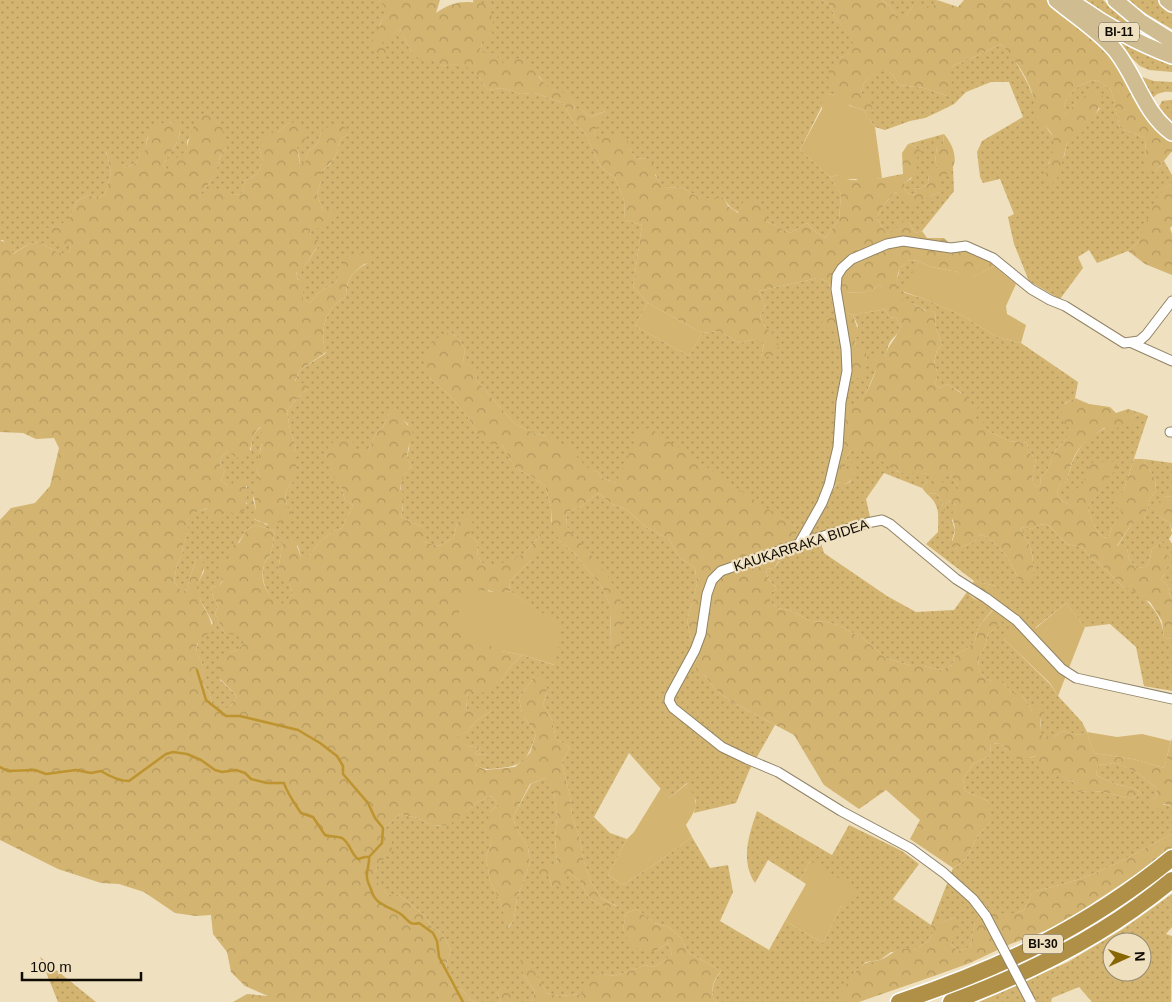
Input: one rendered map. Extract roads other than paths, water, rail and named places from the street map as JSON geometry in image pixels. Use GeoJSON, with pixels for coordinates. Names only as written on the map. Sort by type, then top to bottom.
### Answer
{"type":"FeatureCollection","features":[{"type":"Feature","properties":{"kind":"highway","name":"BI-30"},"geometry":{"type":"LineString","coordinates":[[899,1002],[974,975],[1039,946],[1116,901],[1172,858]]}},
{"type":"Feature","properties":{"kind":"highway","name":"BI-30"},"geometry":{"type":"LineString","coordinates":[[951,1002],[1014,977],[1080,944],[1126,915],[1172,880]]}},
{"type":"Feature","properties":{"kind":"main road"},"geometry":{"type":"LineString","coordinates":[[1056,0],[1115,51],[1152,113],[1172,133]]}},
{"type":"Feature","properties":{"kind":"main road","name":"BI-11"},"geometry":{"type":"LineString","coordinates":[[1070,0],[1109,26],[1172,56]]}},
{"type":"Feature","properties":{"kind":"main road","name":"BI-11"},"geometry":{"type":"LineString","coordinates":[[1115,0],[1140,21],[1172,41]]}},
{"type":"Feature","properties":{"kind":"main road"},"geometry":{"type":"LineString","coordinates":[[1167,0],[1172,4]]}},
{"type":"Feature","properties":{"kind":"street"},"geometry":{"type":"LineString","coordinates":[[800,544],[822,503],[829,485],[838,447],[841,402],[847,371],[846,350],[836,289],[837,276],[842,268],[852,259],[888,244],[903,241],[951,248],[966,246],[993,258],[1031,289],[1065,306],[1124,343],[1139,341],[1146,335],[1172,301]]}},
{"type":"Feature","properties":{"kind":"street"},"geometry":{"type":"LineString","coordinates":[[1132,343],[1172,361]]}},
{"type":"Feature","properties":{"kind":"street","name":"KAUKARRAKA BIDEA"},"geometry":{"type":"LineString","coordinates":[[1031,1002],[986,916],[973,899],[952,880],[910,848],[841,811],[778,772],[722,747],[672,708],[669,702],[670,696],[695,650],[701,634],[707,594],[712,580],[721,571],[800,544],[882,520],[890,524],[956,580],[986,598],[1016,620],[1062,669],[1076,678],[1172,699]]}},
{"type":"Feature","properties":{"kind":"waterway"},"geometry":{"type":"LineString","coordinates":[[197,670],[206,700],[226,716],[240,716],[298,730],[337,756],[343,766],[343,774],[368,803],[375,818],[383,828],[382,843],[369,857]]}},
{"type":"Feature","properties":{"kind":"waterway"},"geometry":{"type":"LineString","coordinates":[[0,767],[8,771],[35,770],[46,774],[76,770],[91,773],[101,771],[114,778],[129,781],[166,754],[173,752],[187,754],[222,772],[236,770],[245,773],[251,779],[267,783],[284,783],[289,795],[301,813],[313,817],[325,835],[342,838],[358,859],[369,857],[367,879],[374,897],[385,906],[398,912],[411,923],[419,923],[433,933],[437,941],[439,957],[463,1002]]}}]}
